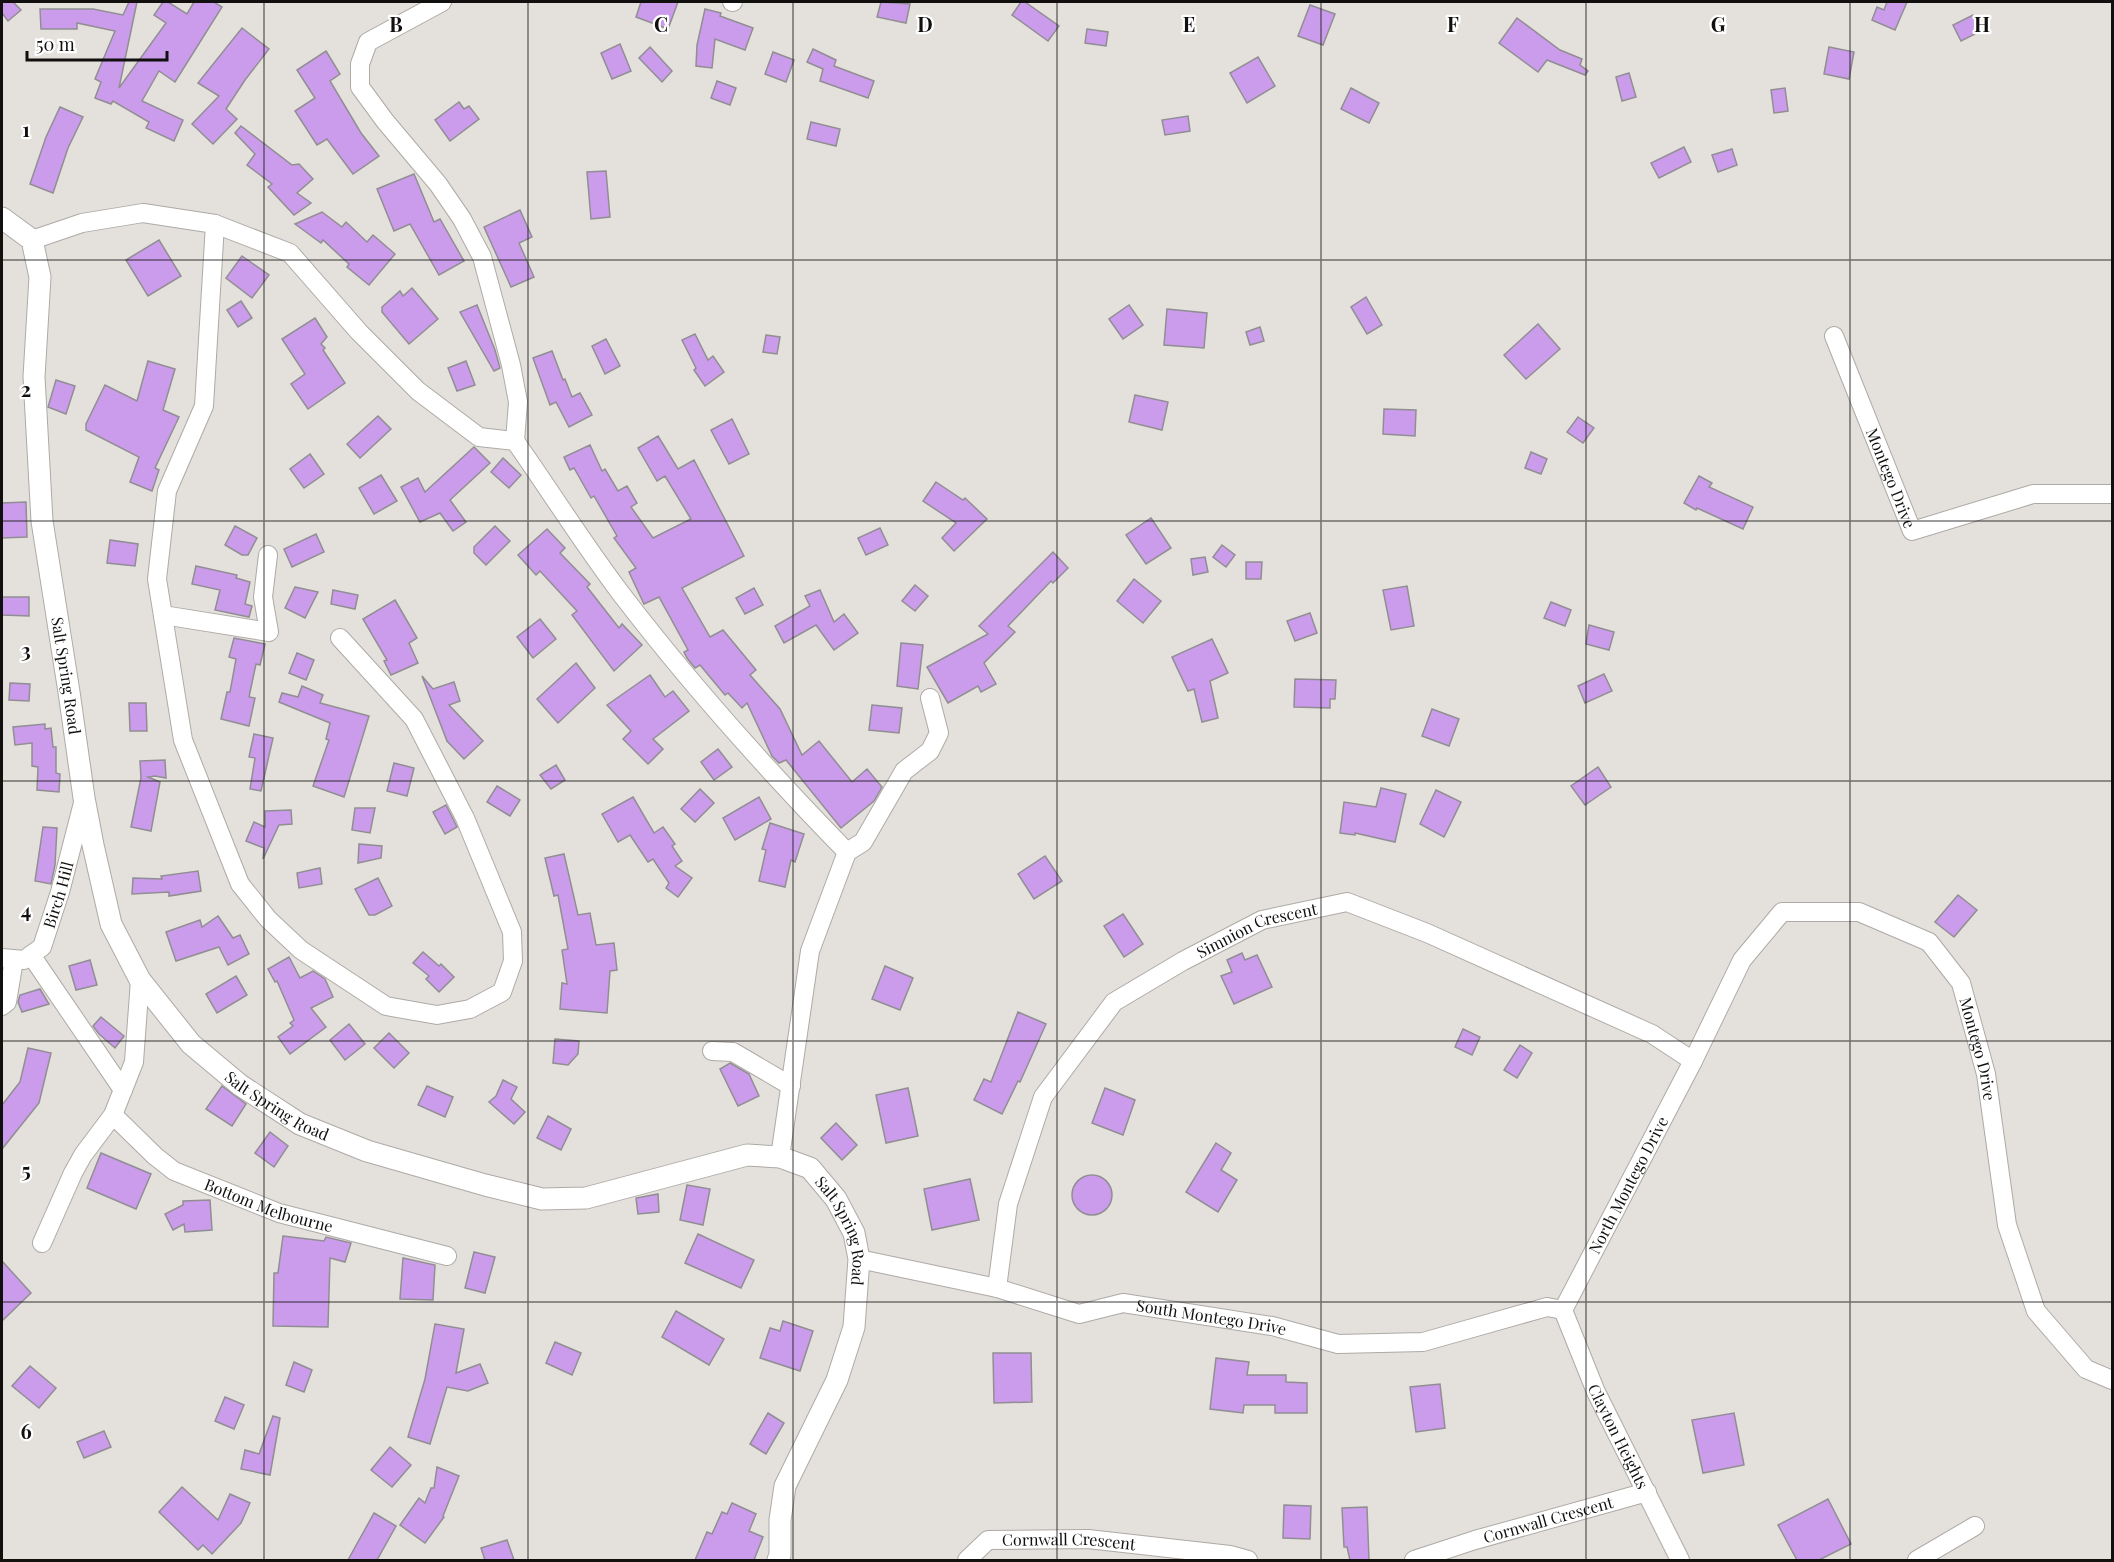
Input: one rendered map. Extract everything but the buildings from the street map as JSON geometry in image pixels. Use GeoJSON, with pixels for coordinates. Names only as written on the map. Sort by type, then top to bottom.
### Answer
{"type":"FeatureCollection","features":[{"type":"Feature","properties":{"kind":"street"},"geometry":{"type":"LineString","coordinates":[[442,2],[368,42],[360,64],[360,87],[385,121],[438,184],[462,219],[482,257],[511,365],[518,402],[515,441],[621,593],[678,665],[747,746],[847,852]]}},
{"type":"Feature","properties":{"kind":"street"},"geometry":{"type":"LineString","coordinates":[[2,218],[32,240],[82,223],[143,213],[215,224],[290,252],[359,332],[418,391],[479,437],[515,441]]}},
{"type":"Feature","properties":{"kind":"street"},"geometry":{"type":"LineString","coordinates":[[215,224],[204,406],[167,492],[157,579],[183,740],[240,884],[268,919],[301,950],[386,1006],[437,1015],[470,1009],[502,992],[513,961],[512,932],[465,818],[414,719],[340,638]]}},
{"type":"Feature","properties":{"kind":"street","name":"Salt Spring Road"},"geometry":{"type":"LineString","coordinates":[[32,240],[40,278],[34,377],[42,521],[84,798],[111,924],[140,980],[191,1044],[240,1085],[300,1124],[367,1151],[485,1185],[542,1199],[586,1198],[747,1155],[780,1157],[810,1168],[836,1199],[854,1233],[859,1258],[854,1328],[837,1380],[785,1486],[778,1560]]}},
{"type":"Feature","properties":{"kind":"street","name":"Montego Drive"},"geometry":{"type":"LineString","coordinates":[[1834,336],[1912,531],[2033,494],[2112,494]]}},
{"type":"Feature","properties":{"kind":"street"},"geometry":{"type":"LineString","coordinates":[[163,615],[269,632],[263,597],[268,555]]}},
{"type":"Feature","properties":{"kind":"street"},"geometry":{"type":"LineString","coordinates":[[780,1157],[810,951],[847,852],[863,842],[904,771],[930,751],[935,742],[939,733],[930,698]]}},
{"type":"Feature","properties":{"kind":"street","name":"Birch Hill"},"geometry":{"type":"LineString","coordinates":[[15,958],[42,948],[60,892],[84,798]]}},
{"type":"Feature","properties":{"kind":"street","name":"Simnion Crescent"},"geometry":{"type":"LineString","coordinates":[[997,1288],[1008,1204],[1043,1097],[1114,1002],[1183,961],[1262,920],[1347,902],[1427,933],[1652,1034],[1693,1061]]}},
{"type":"Feature","properties":{"kind":"street","name":"Montego Drive"},"geometry":{"type":"LineString","coordinates":[[1693,1061],[1742,960],[1782,912],[1859,912],[1929,942],[1961,983],[1986,1074],[2007,1225],[2036,1311],[2086,1369],[2112,1380]]}},
{"type":"Feature","properties":{"kind":"street"},"geometry":{"type":"LineString","coordinates":[[2,1006],[7,1002],[15,958]]}},
{"type":"Feature","properties":{"kind":"street"},"geometry":{"type":"LineString","coordinates":[[15,958],[123,1090]]}},
{"type":"Feature","properties":{"kind":"street"},"geometry":{"type":"LineString","coordinates":[[42,1243],[73,1173],[83,1155],[113,1115],[134,1062],[140,980]]}},
{"type":"Feature","properties":{"kind":"street"},"geometry":{"type":"LineString","coordinates":[[712,1051],[733,1052],[791,1086]]}},
{"type":"Feature","properties":{"kind":"street","name":"North Montego Drive"},"geometry":{"type":"LineString","coordinates":[[1563,1310],[1693,1061]]}},
{"type":"Feature","properties":{"kind":"street","name":"Bottom Melbourne"},"geometry":{"type":"LineString","coordinates":[[113,1115],[174,1171],[279,1213],[447,1257]]}},
{"type":"Feature","properties":{"kind":"street","name":"South Montego Drive"},"geometry":{"type":"LineString","coordinates":[[859,1258],[997,1288],[1079,1314],[1123,1303],[1272,1326],[1338,1344],[1423,1342],[1547,1307],[1563,1310]]}},
{"type":"Feature","properties":{"kind":"street","name":"Clayton Heights"},"geometry":{"type":"LineString","coordinates":[[1563,1310],[1596,1392],[1680,1560]]}},
{"type":"Feature","properties":{"kind":"street","name":"Cornwall Crescent"},"geometry":{"type":"LineString","coordinates":[[1414,1560],[1474,1540],[1647,1492]]}},
{"type":"Feature","properties":{"kind":"street"},"geometry":{"type":"LineString","coordinates":[[1917,1560],[1975,1526]]}},
{"type":"Feature","properties":{"kind":"street","name":"Cornwall Crescent"},"geometry":{"type":"LineString","coordinates":[[967,1560],[988,1540],[1088,1539],[1248,1560]]}}]}
